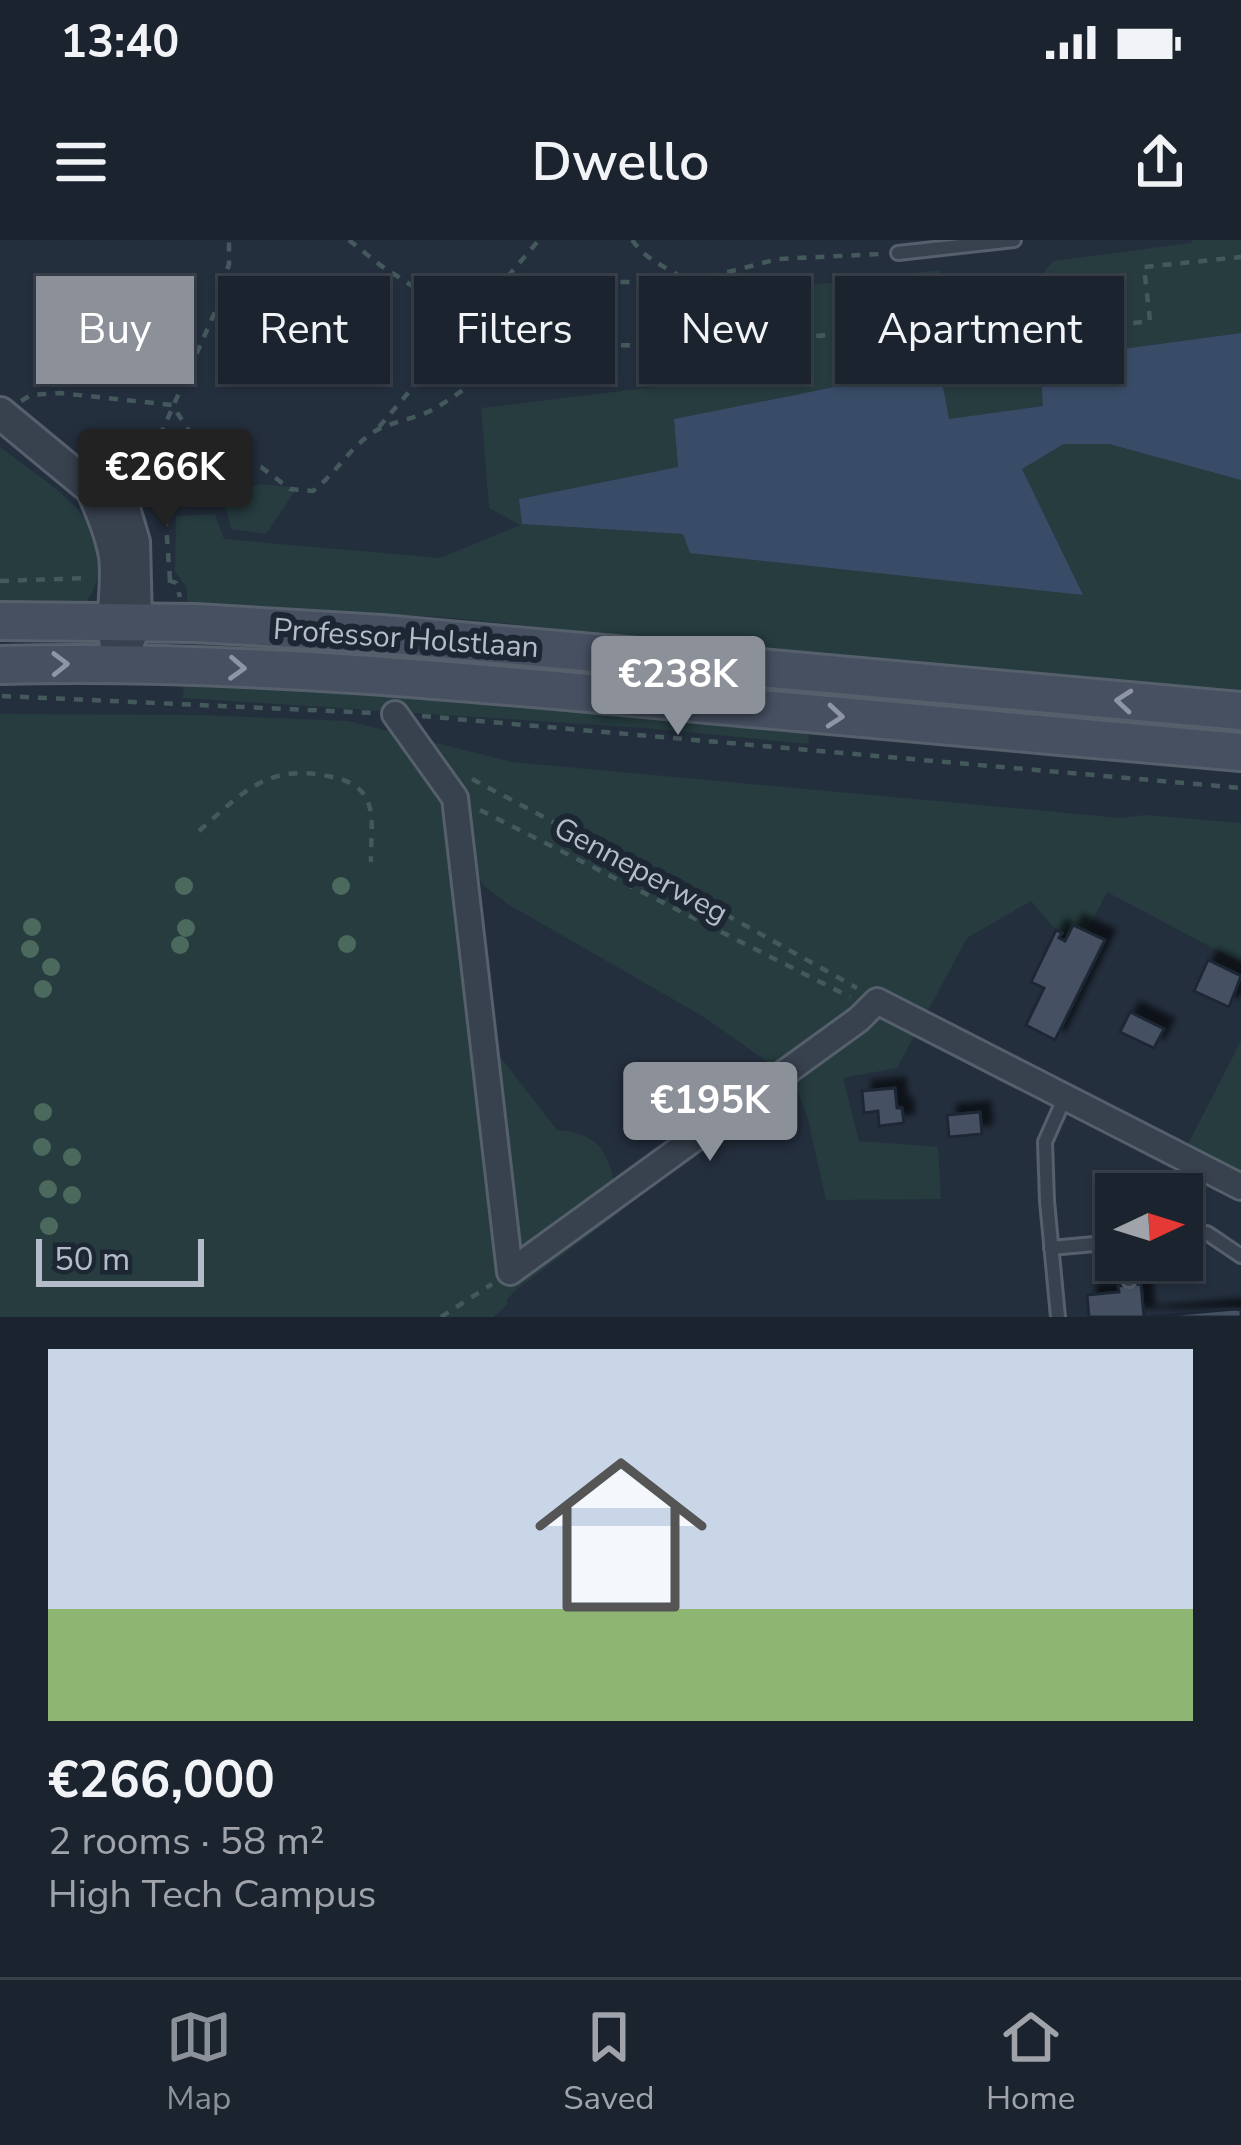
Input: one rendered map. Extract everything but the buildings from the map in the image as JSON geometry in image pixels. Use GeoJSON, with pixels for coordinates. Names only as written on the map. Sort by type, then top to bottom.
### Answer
{"type":"FeatureCollection","features":[{"type":"Feature","properties":{"kind":"main road","name":"Professor Holstlaan"},"geometry":{"type":"LineString","coordinates":[[0,621],[382,634],[1241,711]]}},
{"type":"Feature","properties":{"kind":"main road","name":"Professor Holstlaan"},"geometry":{"type":"LineString","coordinates":[[0,665],[231,668],[581,692],[1241,752]]}},
{"type":"Feature","properties":{"kind":"street"},"geometry":{"type":"LineString","coordinates":[[0,413],[125,512],[136,579],[124,622],[120,663]]}},
{"type":"Feature","properties":{"kind":"street"},"geometry":{"type":"LineString","coordinates":[[395,714],[462,788],[510,1272]]}},
{"type":"Feature","properties":{"kind":"street"},"geometry":{"type":"LineString","coordinates":[[510,1272],[874,1005],[1241,1187]]}},
{"type":"Feature","properties":{"kind":"lane"},"geometry":{"type":"LineString","coordinates":[[898,253],[1014,240]]}},
{"type":"Feature","properties":{"kind":"lane"},"geometry":{"type":"LineString","coordinates":[[1058,1317],[1045,1142],[1065,1097]]}},
{"type":"Feature","properties":{"kind":"lane"},"geometry":{"type":"LineString","coordinates":[[1203,1233],[1241,1256]]}},
{"type":"Feature","properties":{"kind":"lane"},"geometry":{"type":"LineString","coordinates":[[1051,1248],[1095,1244]]}},
{"type":"Feature","properties":{"kind":"path"},"geometry":{"type":"LineString","coordinates":[[170,580],[163,429],[215,312],[229,264],[229,240]]}},
{"type":"Feature","properties":{"kind":"path"},"geometry":{"type":"LineString","coordinates":[[349,240],[414,288]]}},
{"type":"Feature","properties":{"kind":"path"},"geometry":{"type":"LineString","coordinates":[[506,276],[539,240]]}},
{"type":"Feature","properties":{"kind":"path"},"geometry":{"type":"LineString","coordinates":[[632,240],[646,259],[679,276]]}},
{"type":"Feature","properties":{"kind":"path"},"geometry":{"type":"LineString","coordinates":[[713,276],[778,259],[898,253]]}},
{"type":"Feature","properties":{"kind":"path"},"geometry":{"type":"LineString","coordinates":[[811,337],[862,332],[860,311],[976,300],[981,340],[1150,321],[1144,267],[1241,257]]}},
{"type":"Feature","properties":{"kind":"path"},"geometry":{"type":"LineString","coordinates":[[376,430],[429,412],[507,359],[542,346],[639,345]]}},
{"type":"Feature","properties":{"kind":"path"},"geometry":{"type":"LineString","coordinates":[[0,413],[31,395],[59,393],[172,405],[198,443],[223,465],[261,467],[290,489],[313,491],[376,430],[415,384]]}},
{"type":"Feature","properties":{"kind":"path"},"geometry":{"type":"LineString","coordinates":[[161,453],[182,442],[198,443]]}},
{"type":"Feature","properties":{"kind":"path"},"geometry":{"type":"LineString","coordinates":[[0,581],[94,578]]}},
{"type":"Feature","properties":{"kind":"path"},"geometry":{"type":"LineString","coordinates":[[150,578],[176,584],[180,600]]}},
{"type":"Feature","properties":{"kind":"path"},"geometry":{"type":"LineString","coordinates":[[0,696],[395,714]]}},
{"type":"Feature","properties":{"kind":"path"},"geometry":{"type":"LineString","coordinates":[[437,734],[434,716],[1241,788]]}},
{"type":"Feature","properties":{"kind":"path"},"geometry":{"type":"LineString","coordinates":[[199,831],[245,789],[290,772],[312,772],[355,785],[366,797],[371,862]]}},
{"type":"Feature","properties":{"kind":"path"},"geometry":{"type":"LineString","coordinates":[[462,788],[874,1005]]}},
{"type":"Feature","properties":{"kind":"path","name":"Genneperweg"},"geometry":{"type":"LineString","coordinates":[[462,788],[689,894],[854,986],[874,1005]]}},
{"type":"Feature","properties":{"kind":"path"},"geometry":{"type":"LineString","coordinates":[[441,1317],[510,1272]]}},
{"type":"Feature","properties":{"kind":"green space"},"geometry":{"type":"Polygon","coordinates":[[[1241,240],[1241,333],[1124,349],[1124,276],[1041,276],[1053,261],[1241,240]]]}},
{"type":"Feature","properties":{"kind":"green space"},"geometry":{"type":"Polygon","coordinates":[[[940,270],[941,276],[888,276],[940,270]]]}},
{"type":"Feature","properties":{"kind":"green space"},"geometry":{"type":"Polygon","coordinates":[[[835,282],[835,384],[848,384],[674,419],[678,467],[519,499],[523,524],[684,534],[1081,595],[1022,469],[1064,444],[1109,444],[1241,480],[1241,700],[681,651],[630,636],[442,617],[187,605],[187,588],[175,571],[176,516],[215,514],[224,539],[440,558],[520,525],[489,508],[481,408],[679,384],[811,384],[811,285],[835,282]]]}},
{"type":"Feature","properties":{"kind":"green space"},"geometry":{"type":"Polygon","coordinates":[[[941,384],[1042,384],[1044,406],[948,420],[941,384]]]}},
{"type":"Feature","properties":{"kind":"green space"},"geometry":{"type":"Polygon","coordinates":[[[0,447],[63,495],[94,533],[100,555],[98,579],[84,605],[0,612],[0,447]]]}},
{"type":"Feature","properties":{"kind":"green space"},"geometry":{"type":"Polygon","coordinates":[[[262,484],[297,488],[266,534],[231,529],[222,492],[262,484]]]}},
{"type":"Feature","properties":{"kind":"green space"},"geometry":{"type":"Polygon","coordinates":[[[183,639],[379,647],[1241,723],[1241,740],[184,653],[183,639]]]}},
{"type":"Feature","properties":{"kind":"green space"},"geometry":{"type":"Polygon","coordinates":[[[184,678],[338,684],[808,728],[809,744],[645,728],[183,698],[184,678]]]}},
{"type":"Feature","properties":{"kind":"green space"},"geometry":{"type":"Polygon","coordinates":[[[0,714],[348,721],[512,762],[1121,818],[1145,815],[1241,823],[1241,963],[1107,892],[1087,930],[1073,923],[1066,934],[1054,928],[1031,901],[967,938],[897,1068],[843,1078],[859,1141],[938,1147],[941,1199],[826,1200],[808,1119],[793,1080],[704,1017],[506,903],[483,885],[452,829],[473,1022],[557,1130],[589,1138],[598,1146],[610,1167],[620,1212],[517,1289],[493,1317],[0,1317],[0,714]]]}},
{"type":"Feature","properties":{"kind":"green space"},"geometry":{"type":"Polygon","coordinates":[[[1241,1041],[1241,1173],[1187,1146],[1241,1041]]]}},
{"type":"Feature","properties":{"kind":"water"},"geometry":{"type":"Polygon","coordinates":[[[1241,333],[1241,480],[1109,444],[1064,444],[1022,469],[1083,595],[690,553],[683,534],[522,524],[519,499],[678,467],[674,419],[849,384],[942,384],[949,419],[1043,406],[1042,384],[1124,384],[1124,349],[1241,333]]]}}]}
